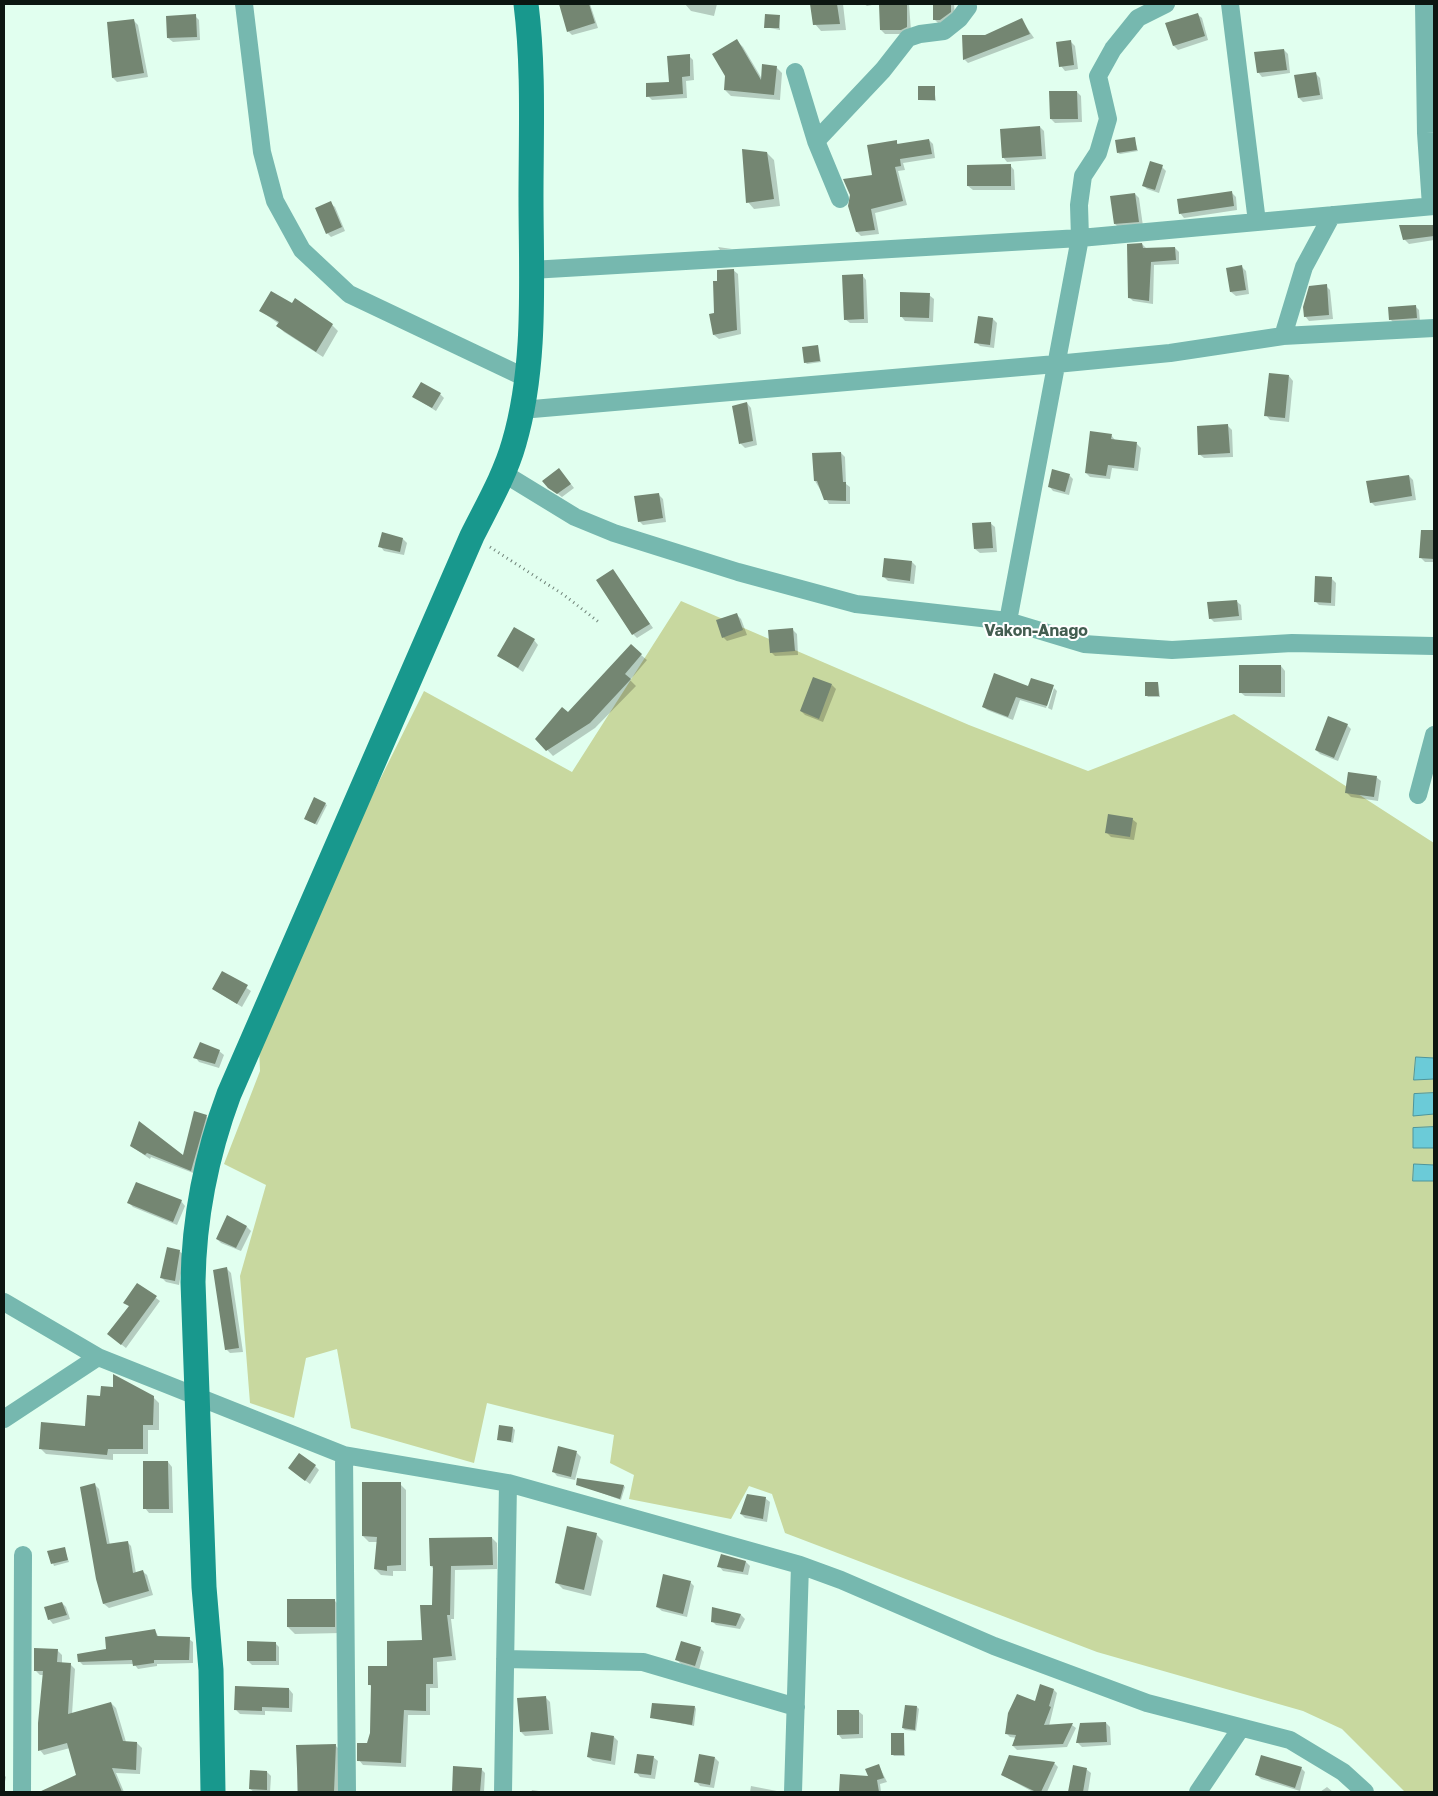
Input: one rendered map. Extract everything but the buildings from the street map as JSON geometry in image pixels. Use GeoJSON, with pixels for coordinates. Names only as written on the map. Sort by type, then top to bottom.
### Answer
{"type":"FeatureCollection","features":[{"type":"Feature","properties":{"kind":"main road"},"geometry":{"type":"LineString","coordinates":[[213,1792],[211,1670],[204,1587],[193,1242],[199,1200],[213,1138],[268,1004],[472,536],[503,473],[515,442],[526,378],[530,331],[531,111],[526,4]]}},
{"type":"Feature","properties":{"kind":"street"},"geometry":{"type":"LineString","coordinates":[[244,4],[262,152],[275,201],[302,250],[350,294],[526,378]]}},
{"type":"Feature","properties":{"kind":"street"},"geometry":{"type":"LineString","coordinates":[[816,141],[884,70],[908,38],[920,34],[944,31],[959,19],[968,7],[967,4]]}},
{"type":"Feature","properties":{"kind":"street"},"geometry":{"type":"LineString","coordinates":[[1008,621],[1080,238],[1079,205],[1083,176],[1098,153],[1108,119],[1098,76],[1113,49],[1138,18],[1166,4]]}},
{"type":"Feature","properties":{"kind":"street"},"geometry":{"type":"LineString","coordinates":[[1230,4],[1257,222]]}},
{"type":"Feature","properties":{"kind":"street"},"geometry":{"type":"LineString","coordinates":[[531,270],[1080,238],[1432,206],[1426,133],[1424,4]]}},
{"type":"Feature","properties":{"kind":"street"},"geometry":{"type":"LineString","coordinates":[[795,72],[816,141],[840,199]]}},
{"type":"Feature","properties":{"kind":"street"},"geometry":{"type":"LineString","coordinates":[[1283,336],[1304,267],[1332,215]]}},
{"type":"Feature","properties":{"kind":"street"},"geometry":{"type":"LineString","coordinates":[[521,410],[1170,353],[1283,336],[1434,328]]}},
{"type":"Feature","properties":{"kind":"street"},"geometry":{"type":"LineString","coordinates":[[503,473],[575,517],[614,533],[738,572],[856,604],[1008,621],[1084,644],[1172,650],[1292,643],[1434,646]]}},
{"type":"Feature","properties":{"kind":"street"},"geometry":{"type":"LineString","coordinates":[[1418,795],[1434,736]]}},
{"type":"Feature","properties":{"kind":"street"},"geometry":{"type":"LineString","coordinates":[[4,1302],[98,1357],[344,1455],[508,1483],[800,1565],[1029,1659],[1147,1703],[1290,1740],[1343,1772],[1365,1792]]}},
{"type":"Feature","properties":{"kind":"street"},"geometry":{"type":"LineString","coordinates":[[4,1419],[98,1357]]}},
{"type":"Feature","properties":{"kind":"street"},"geometry":{"type":"LineString","coordinates":[[344,1455],[347,1792]]}},
{"type":"Feature","properties":{"kind":"street"},"geometry":{"type":"LineString","coordinates":[[503,1792],[508,1483]]}},
{"type":"Feature","properties":{"kind":"street"},"geometry":{"type":"LineString","coordinates":[[22,1792],[23,1555]]}},
{"type":"Feature","properties":{"kind":"street"},"geometry":{"type":"LineString","coordinates":[[793,1792],[800,1565]]}},
{"type":"Feature","properties":{"kind":"street"},"geometry":{"type":"LineString","coordinates":[[505,1659],[642,1662],[796,1707]]}},
{"type":"Feature","properties":{"kind":"street"},"geometry":{"type":"LineString","coordinates":[[1198,1792],[1241,1728]]}},
{"type":"Feature","properties":{"kind":"path"},"geometry":{"type":"LineString","coordinates":[[472,536],[564,595],[600,623]]}},
{"type":"Feature","properties":{"kind":"green space"},"geometry":{"type":"Polygon","coordinates":[[[681,601],[969,725],[1088,771],[1234,714],[1434,843],[1434,1792],[1405,1792],[1342,1729],[1303,1711],[1097,1652],[785,1533],[772,1494],[749,1486],[731,1519],[629,1499],[634,1475],[610,1463],[614,1435],[487,1403],[474,1463],[351,1428],[337,1349],[306,1358],[294,1418],[250,1403],[240,1276],[266,1185],[224,1164],[260,1071],[259,1047],[330,880],[424,691],[572,772],[681,601]]]}},
{"type":"Feature","properties":{"kind":"water"},"geometry":{"type":"Polygon","coordinates":[[[1416,1057],[1434,1058],[1434,1079],[1414,1080],[1416,1057]]]}},
{"type":"Feature","properties":{"kind":"water"},"geometry":{"type":"Polygon","coordinates":[[[1434,1093],[1434,1114],[1413,1116],[1414,1094],[1434,1093]]]}},
{"type":"Feature","properties":{"kind":"water"},"geometry":{"type":"Polygon","coordinates":[[[1434,1127],[1434,1148],[1413,1148],[1413,1128],[1434,1127]]]}},
{"type":"Feature","properties":{"kind":"water"},"geometry":{"type":"Polygon","coordinates":[[[1414,1164],[1434,1165],[1434,1181],[1413,1181],[1414,1164]]]}},
{"type":"Feature","properties":{"kind":"district","name":"Vakon-Anago"},"geometry":{"type":"Point","coordinates":[1036,631]}}]}
